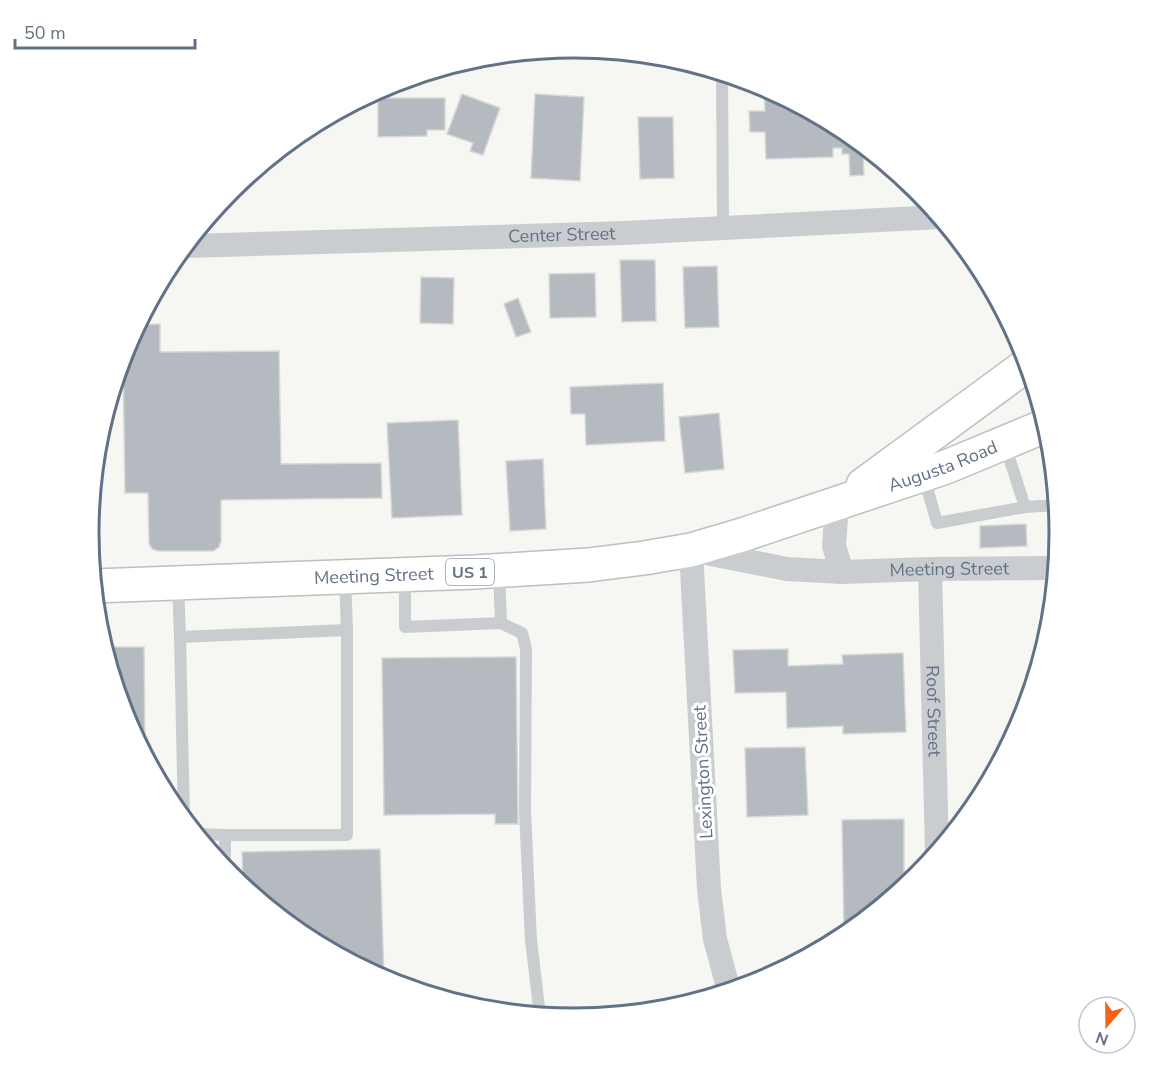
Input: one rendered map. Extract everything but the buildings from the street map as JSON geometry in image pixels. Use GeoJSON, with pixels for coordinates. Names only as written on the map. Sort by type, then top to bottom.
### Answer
{"type":"FeatureCollection","features":[{"type":"Feature","properties":{"kind":"main road"},"geometry":{"type":"LineString","coordinates":[[837,504],[1020,370]]}},
{"type":"Feature","properties":{"kind":"main road","name":"Augusta Road"},"geometry":{"type":"LineString","coordinates":[[837,504],[1005,443],[1036,426]]}},
{"type":"Feature","properties":{"kind":"main road","name":"Meeting Street"},"geometry":{"type":"LineString","coordinates":[[103,586],[499,571],[588,565],[691,550],[837,504]]}},
{"type":"Feature","properties":{"kind":"street","name":"Center Street"},"geometry":{"type":"LineString","coordinates":[[197,246],[612,233],[930,218]]}},
{"type":"Feature","properties":{"kind":"street"},"geometry":{"type":"LineString","coordinates":[[837,504],[834,546],[843,572]]}},
{"type":"Feature","properties":{"kind":"street","name":"Meeting Street"},"geometry":{"type":"LineString","coordinates":[[691,550],[786,569],[843,572],[1048,568]]}},
{"type":"Feature","properties":{"kind":"street","name":"Lexington Street"},"geometry":{"type":"LineString","coordinates":[[691,550],[709,888],[716,939],[727,983]]}},
{"type":"Feature","properties":{"kind":"street","name":"Roof Street"},"geometry":{"type":"LineString","coordinates":[[930,569],[937,841]]}},
{"type":"Feature","properties":{"kind":"lane"},"geometry":{"type":"LineString","coordinates":[[722,83],[723,228]]}},
{"type":"Feature","properties":{"kind":"lane"},"geometry":{"type":"LineString","coordinates":[[1005,443],[1025,507]]}},
{"type":"Feature","properties":{"kind":"lane"},"geometry":{"type":"LineString","coordinates":[[924,474],[937,522],[1025,507],[1048,506]]}},
{"type":"Feature","properties":{"kind":"lane"},"geometry":{"type":"LineString","coordinates":[[499,571],[501,623]]}},
{"type":"Feature","properties":{"kind":"lane"},"geometry":{"type":"LineString","coordinates":[[405,575],[405,627],[501,623],[522,633],[526,649],[525,812],[531,940],[539,1007]]}},
{"type":"Feature","properties":{"kind":"lane"},"geometry":{"type":"LineString","coordinates":[[207,835],[346,835],[345,577]]}},
{"type":"Feature","properties":{"kind":"lane"},"geometry":{"type":"LineString","coordinates":[[178,583],[184,802]]}},
{"type":"Feature","properties":{"kind":"lane"},"geometry":{"type":"LineString","coordinates":[[180,637],[347,630]]}},
{"type":"Feature","properties":{"kind":"lane"},"geometry":{"type":"LineString","coordinates":[[225,836],[225,855]]}}]}
